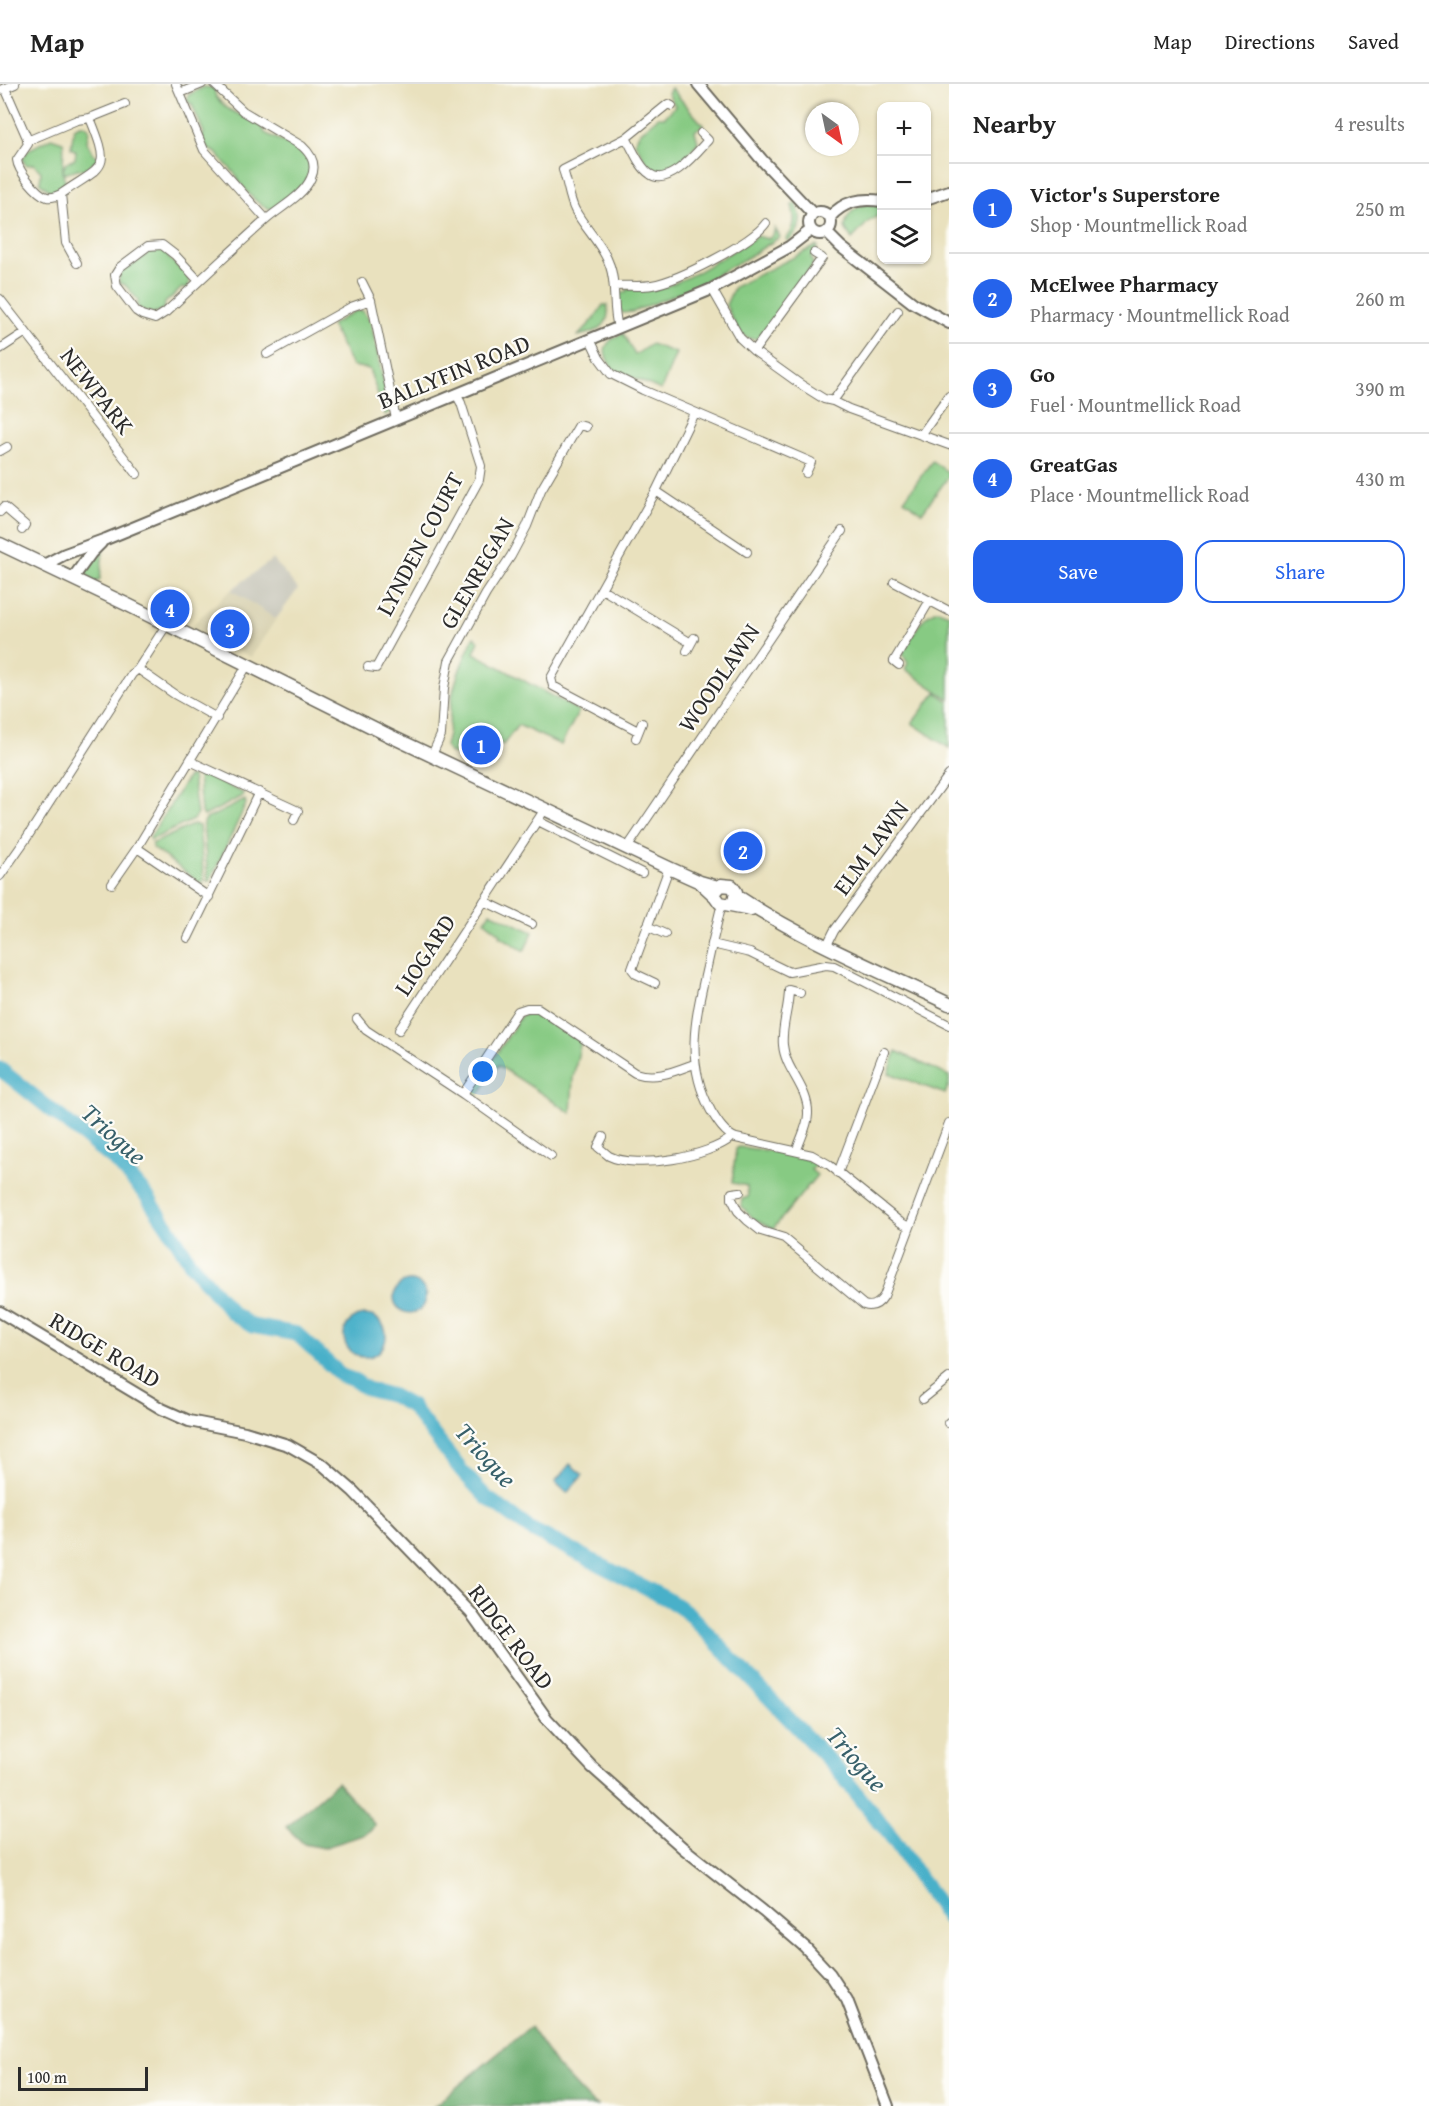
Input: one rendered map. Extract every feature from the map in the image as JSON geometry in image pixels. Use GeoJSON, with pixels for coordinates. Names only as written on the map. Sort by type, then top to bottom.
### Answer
{"type":"FeatureCollection","features":[{"type":"Feature","properties":{"kind":"main road"},"geometry":{"type":"LineString","coordinates":[[0,544],[74,578],[432,755],[700,882],[725,898],[760,911],[949,1004]]}},
{"type":"Feature","properties":{"kind":"street"},"geometry":{"type":"LineString","coordinates":[[15,84],[3,89],[28,144],[17,160],[20,171],[44,196],[61,194],[96,171],[103,159],[102,146],[90,118]]}},
{"type":"Feature","properties":{"kind":"street"},"geometry":{"type":"LineString","coordinates":[[176,84],[204,150],[267,219]]}},
{"type":"Feature","properties":{"kind":"street"},"geometry":{"type":"LineString","coordinates":[[180,93],[202,84]]}},
{"type":"Feature","properties":{"kind":"street"},"geometry":{"type":"LineString","coordinates":[[199,282],[169,249],[155,244],[148,246],[120,267],[115,275],[117,286],[136,311],[155,319],[199,282],[307,185],[313,172],[309,152],[295,141],[239,108],[214,84]]}},
{"type":"Feature","properties":{"kind":"street"},"geometry":{"type":"LineString","coordinates":[[698,84],[762,160],[813,214]]}},
{"type":"Feature","properties":{"kind":"street"},"geometry":{"type":"LineString","coordinates":[[27,141],[125,104]]}},
{"type":"Feature","properties":{"kind":"street"},"geometry":{"type":"LineString","coordinates":[[618,327],[614,277],[608,259],[574,208],[563,170],[626,138],[668,104],[672,106]]}},
{"type":"Feature","properties":{"kind":"street"},"geometry":{"type":"LineString","coordinates":[[626,138],[646,170],[653,176],[660,177],[679,169],[708,140],[701,133]]}},
{"type":"Feature","properties":{"kind":"street"},"geometry":{"type":"LineString","coordinates":[[931,198],[949,191]]}},
{"type":"Feature","properties":{"kind":"street"},"geometry":{"type":"LineString","coordinates":[[61,194],[66,243],[77,263]]}},
{"type":"Feature","properties":{"kind":"street"},"geometry":{"type":"LineString","coordinates":[[830,217],[835,211],[852,201],[877,200]]}},
{"type":"Feature","properties":{"kind":"street"},"geometry":{"type":"LineString","coordinates":[[822,212],[830,217],[832,224],[827,232],[820,235],[811,230],[809,220],[813,214],[822,212]]}},
{"type":"Feature","properties":{"kind":"street"},"geometry":{"type":"LineString","coordinates":[[614,286],[651,286],[671,279],[717,257],[765,229]]}},
{"type":"Feature","properties":{"kind":"street","name":"BALLYFIN ROAD"},"geometry":{"type":"LineString","coordinates":[[44,565],[65,554],[712,289],[789,247],[811,230]]}},
{"type":"Feature","properties":{"kind":"street"},"geometry":{"type":"LineString","coordinates":[[827,232],[841,248],[913,303],[949,323]]}},
{"type":"Feature","properties":{"kind":"street"},"geometry":{"type":"LineString","coordinates":[[754,351],[822,258],[814,253]]}},
{"type":"Feature","properties":{"kind":"street"},"geometry":{"type":"LineString","coordinates":[[362,282],[371,300],[396,418]]}},
{"type":"Feature","properties":{"kind":"street"},"geometry":{"type":"LineString","coordinates":[[712,289],[740,338],[754,351],[824,399],[949,445]]}},
{"type":"Feature","properties":{"kind":"street","name":"NEWPARK"},"geometry":{"type":"LineString","coordinates":[[0,299],[137,474]]}},
{"type":"Feature","properties":{"kind":"street"},"geometry":{"type":"LineString","coordinates":[[268,354],[351,307],[371,300]]}},
{"type":"Feature","properties":{"kind":"street"},"geometry":{"type":"LineString","coordinates":[[833,401],[898,311]]}},
{"type":"Feature","properties":{"kind":"street"},"geometry":{"type":"LineString","coordinates":[[0,349],[26,332]]}},
{"type":"Feature","properties":{"kind":"street"},"geometry":{"type":"LineString","coordinates":[[590,339],[599,358],[611,374],[694,413],[811,462],[806,473]]}},
{"type":"Feature","properties":{"kind":"street","name":"LYNDEN COURT"},"geometry":{"type":"LineString","coordinates":[[368,667],[376,668],[479,480],[481,466],[456,394]]}},
{"type":"Feature","properties":{"kind":"street"},"geometry":{"type":"LineString","coordinates":[[921,435],[949,396]]}},
{"type":"Feature","properties":{"kind":"street"},"geometry":{"type":"LineString","coordinates":[[639,730],[553,686],[551,678],[656,491],[694,413]]}},
{"type":"Feature","properties":{"kind":"street","name":"GLENREGAN"},"geometry":{"type":"LineString","coordinates":[[432,755],[441,735],[444,688],[449,661],[486,594],[511,556],[527,526],[541,490],[579,425],[586,427]]}},
{"type":"Feature","properties":{"kind":"street"},"geometry":{"type":"LineString","coordinates":[[656,491],[747,553]]}},
{"type":"Feature","properties":{"kind":"street"},"geometry":{"type":"LineString","coordinates":[[0,512],[4,507],[25,525],[22,530]]}},
{"type":"Feature","properties":{"kind":"street","name":"WOODLAWN"},"geometry":{"type":"LineString","coordinates":[[627,848],[842,531]]}},
{"type":"Feature","properties":{"kind":"street","name":"BALLYFIN ROAD"},"geometry":{"type":"LineString","coordinates":[[74,578],[91,553],[106,539]]}},
{"type":"Feature","properties":{"kind":"street"},"geometry":{"type":"LineString","coordinates":[[894,582],[949,611]]}},
{"type":"Feature","properties":{"kind":"street"},"geometry":{"type":"LineString","coordinates":[[602,590],[691,644]]}},
{"type":"Feature","properties":{"kind":"street"},"geometry":{"type":"LineString","coordinates":[[899,665],[894,661],[929,602]]}},
{"type":"Feature","properties":{"kind":"street"},"geometry":{"type":"LineString","coordinates":[[0,876],[166,624]]}},
{"type":"Feature","properties":{"kind":"street"},"geometry":{"type":"LineString","coordinates":[[112,884],[137,848],[248,664]]}},
{"type":"Feature","properties":{"kind":"street"},"geometry":{"type":"LineString","coordinates":[[138,669],[174,694],[217,718]]}},
{"type":"Feature","properties":{"kind":"street"},"geometry":{"type":"LineString","coordinates":[[190,761],[298,812],[294,820]]}},
{"type":"Feature","properties":{"kind":"street","name":"ELM LAWN"},"geometry":{"type":"LineString","coordinates":[[827,945],[834,931],[949,775]]}},
{"type":"Feature","properties":{"kind":"street"},"geometry":{"type":"LineString","coordinates":[[188,938],[259,792]]}},
{"type":"Feature","properties":{"kind":"street","name":"LIOGARD"},"geometry":{"type":"LineString","coordinates":[[399,1030],[545,808]]}},
{"type":"Feature","properties":{"kind":"street"},"geometry":{"type":"LineString","coordinates":[[538,821],[642,873]]}},
{"type":"Feature","properties":{"kind":"street"},"geometry":{"type":"LineString","coordinates":[[137,848],[209,897]]}},
{"type":"Feature","properties":{"kind":"street"},"geometry":{"type":"LineString","coordinates":[[654,983],[636,974],[632,969],[669,868]]}},
{"type":"Feature","properties":{"kind":"street"},"geometry":{"type":"LineString","coordinates":[[725,898],[712,944],[693,1034],[694,1065],[702,1095],[718,1122],[732,1137],[812,1155],[909,1227]]}},
{"type":"Feature","properties":{"kind":"street","name":"LIOGARD"},"geometry":{"type":"LineString","coordinates":[[484,901],[532,924]]}},
{"type":"Feature","properties":{"kind":"street"},"geometry":{"type":"LineString","coordinates":[[648,926],[665,934]]}},
{"type":"Feature","properties":{"kind":"street"},"geometry":{"type":"LineString","coordinates":[[712,944],[750,953],[789,972],[826,965],[834,966],[949,1025]]}},
{"type":"Feature","properties":{"kind":"street"},"geometry":{"type":"LineString","coordinates":[[797,1150],[808,1114],[804,1092],[786,1060],[783,1037],[789,1005],[789,990],[800,993]]}},
{"type":"Feature","properties":{"kind":"street"},"geometry":{"type":"LineString","coordinates":[[463,1094],[518,1011],[527,1008],[538,1008],[635,1073],[645,1076],[659,1075],[694,1065]]}},
{"type":"Feature","properties":{"kind":"street"},"geometry":{"type":"LineString","coordinates":[[357,1019],[366,1030],[551,1156]]}},
{"type":"Feature","properties":{"kind":"street"},"geometry":{"type":"LineString","coordinates":[[838,1173],[884,1052]]}},
{"type":"Feature","properties":{"kind":"street"},"geometry":{"type":"LineString","coordinates":[[740,1192],[732,1192],[732,1199],[738,1211],[747,1220],[761,1231],[784,1239],[869,1307],[879,1302],[884,1296],[949,1123]]}},
{"type":"Feature","properties":{"kind":"street"},"geometry":{"type":"LineString","coordinates":[[603,1137],[598,1147],[610,1156],[627,1161],[668,1160],[690,1156],[717,1147],[732,1137]]}},
{"type":"Feature","properties":{"kind":"street","name":"RIDGE ROAD"},"geometry":{"type":"LineString","coordinates":[[0,1312],[162,1409],[189,1421],[246,1432],[288,1445],[310,1456],[331,1471],[368,1505],[467,1609],[547,1719],[592,1767],[683,1848],[764,1911],[805,1947],[830,1974],[848,2000],[888,2106]]}},
{"type":"Feature","properties":{"kind":"street"},"geometry":{"type":"LineString","coordinates":[[923,1399],[949,1378]]}},
{"type":"Feature","properties":{"kind":"shaded area"},"geometry":{"type":"Polygon","coordinates":[[[273,559],[298,589],[276,619],[231,590],[273,559]]]}},
{"type":"Feature","properties":{"kind":"shaded area"},"geometry":{"type":"Polygon","coordinates":[[[231,590],[276,619],[251,657],[188,628],[231,590]]]}},
{"type":"Feature","properties":{"kind":"green space"},"geometry":{"type":"Polygon","coordinates":[[[204,87],[214,88],[216,97],[230,110],[258,124],[265,133],[283,142],[288,141],[308,157],[310,166],[306,181],[301,188],[274,209],[263,206],[254,199],[215,152],[208,149],[202,138],[204,133],[192,105],[187,100],[188,95],[204,87]]]}},
{"type":"Feature","properties":{"kind":"green space"},"geometry":{"type":"Polygon","coordinates":[[[671,88],[703,125],[695,131],[698,142],[690,152],[675,165],[656,172],[650,169],[635,142],[645,128],[658,117],[665,117],[675,106],[668,93],[671,88]]]}},
{"type":"Feature","properties":{"kind":"green space"},"geometry":{"type":"Polygon","coordinates":[[[85,125],[89,129],[87,142],[98,159],[85,170],[77,169],[65,174],[63,170],[66,163],[75,159],[76,151],[71,148],[74,128],[85,125]]]}},
{"type":"Feature","properties":{"kind":"green space"},"geometry":{"type":"Polygon","coordinates":[[[51,138],[63,142],[64,147],[63,173],[66,183],[55,191],[50,191],[40,183],[41,172],[34,164],[26,165],[22,159],[28,150],[51,138]]]}},
{"type":"Feature","properties":{"kind":"green space"},"geometry":{"type":"Polygon","coordinates":[[[796,203],[800,213],[799,228],[788,241],[786,239],[794,223],[792,205],[796,203]]]}},
{"type":"Feature","properties":{"kind":"green space"},"geometry":{"type":"Polygon","coordinates":[[[865,203],[877,204],[877,216],[869,221],[852,239],[845,228],[847,219],[854,210],[865,203]]]}},
{"type":"Feature","properties":{"kind":"green space"},"geometry":{"type":"Polygon","coordinates":[[[775,228],[780,237],[696,286],[633,312],[623,313],[619,310],[619,294],[627,289],[656,289],[672,284],[697,272],[757,236],[768,239],[773,235],[775,228]]]}},
{"type":"Feature","properties":{"kind":"green space"},"geometry":{"type":"Polygon","coordinates":[[[818,247],[811,257],[812,267],[758,338],[751,339],[741,334],[726,305],[734,287],[818,247]]]}},
{"type":"Feature","properties":{"kind":"green space"},"geometry":{"type":"Polygon","coordinates":[[[152,248],[161,248],[169,252],[168,257],[187,273],[189,282],[188,288],[182,288],[165,303],[164,309],[150,313],[137,306],[138,300],[125,285],[119,283],[119,278],[126,267],[130,267],[152,248]]]}},
{"type":"Feature","properties":{"kind":"green space"},"geometry":{"type":"Polygon","coordinates":[[[603,305],[607,305],[608,312],[602,327],[578,336],[594,319],[603,305]]]}},
{"type":"Feature","properties":{"kind":"green space"},"geometry":{"type":"Polygon","coordinates":[[[355,311],[363,311],[371,323],[390,412],[385,415],[369,369],[352,366],[331,325],[355,311]]]}},
{"type":"Feature","properties":{"kind":"green space"},"geometry":{"type":"Polygon","coordinates":[[[623,333],[635,355],[651,344],[676,353],[661,390],[613,369],[609,363],[606,348],[611,340],[623,333]]]}},
{"type":"Feature","properties":{"kind":"green space"},"geometry":{"type":"Polygon","coordinates":[[[932,461],[949,473],[949,476],[922,513],[904,500],[932,461]]]}},
{"type":"Feature","properties":{"kind":"green space"},"geometry":{"type":"Polygon","coordinates":[[[100,550],[103,551],[100,579],[95,583],[85,573],[95,554],[100,550]]]}},
{"type":"Feature","properties":{"kind":"green space"},"geometry":{"type":"Polygon","coordinates":[[[938,610],[949,614],[949,699],[905,669],[908,663],[903,655],[922,621],[938,610]]]}},
{"type":"Feature","properties":{"kind":"green space"},"geometry":{"type":"Polygon","coordinates":[[[474,637],[479,641],[474,653],[579,711],[561,745],[518,725],[503,745],[478,730],[460,758],[448,751],[445,746],[454,686],[474,637]]]}},
{"type":"Feature","properties":{"kind":"green space"},"geometry":{"type":"Polygon","coordinates":[[[936,692],[949,702],[949,748],[912,723],[936,692]]]}},
{"type":"Feature","properties":{"kind":"green space"},"geometry":{"type":"Polygon","coordinates":[[[200,773],[243,793],[243,796],[204,816],[201,813],[198,776],[200,773]]]}},
{"type":"Feature","properties":{"kind":"green space"},"geometry":{"type":"Polygon","coordinates":[[[192,776],[197,814],[193,820],[151,840],[150,837],[188,777],[192,776]]]}},
{"type":"Feature","properties":{"kind":"green space"},"geometry":{"type":"Polygon","coordinates":[[[245,800],[246,804],[208,881],[203,824],[206,819],[245,800]]]}},
{"type":"Feature","properties":{"kind":"green space"},"geometry":{"type":"Polygon","coordinates":[[[194,824],[199,826],[204,881],[200,883],[153,848],[152,844],[194,824]]]}},
{"type":"Feature","properties":{"kind":"green space"},"geometry":{"type":"Polygon","coordinates":[[[490,912],[533,932],[524,951],[500,936],[501,934],[485,921],[490,912]]]}},
{"type":"Feature","properties":{"kind":"green space"},"geometry":{"type":"Polygon","coordinates":[[[533,1011],[581,1041],[573,1078],[571,1113],[498,1065],[477,1097],[475,1093],[476,1086],[521,1016],[533,1011]]]}},
{"type":"Feature","properties":{"kind":"green space"},"geometry":{"type":"Polygon","coordinates":[[[896,1051],[949,1076],[945,1094],[889,1073],[896,1051]]]}},
{"type":"Feature","properties":{"kind":"green space"},"geometry":{"type":"Polygon","coordinates":[[[739,1147],[798,1156],[816,1164],[811,1170],[817,1175],[773,1229],[755,1220],[741,1206],[742,1199],[748,1197],[747,1186],[732,1183],[736,1149],[739,1147]]]}},
{"type":"Feature","properties":{"kind":"green space"},"geometry":{"type":"Polygon","coordinates":[[[337,1782],[375,1825],[366,1834],[323,1848],[304,1844],[286,1827],[337,1782]]]}},
{"type":"Feature","properties":{"kind":"green space"},"geometry":{"type":"Polygon","coordinates":[[[530,2027],[557,2066],[592,2103],[599,2106],[434,2106],[530,2027]]]}},
{"type":"Feature","properties":{"kind":"water"},"geometry":{"type":"Polygon","coordinates":[[[410,1281],[422,1285],[426,1297],[422,1309],[410,1313],[398,1309],[394,1297],[398,1285],[410,1281]]]}},
{"type":"Feature","properties":{"kind":"water"},"geometry":{"type":"Polygon","coordinates":[[[365,1315],[380,1321],[386,1336],[380,1351],[365,1357],[350,1351],[344,1336],[350,1321],[365,1315]]]}},
{"type":"Feature","properties":{"kind":"water"},"geometry":{"type":"Polygon","coordinates":[[[570,1464],[583,1475],[567,1493],[555,1482],[570,1464]]]}},
{"type":"Feature","properties":{"kind":"waterway","name":"Triogue"},"geometry":{"type":"LineString","coordinates":[[0,1069],[119,1164],[146,1195],[189,1261],[232,1313],[252,1326],[297,1334],[342,1376],[354,1380],[367,1389],[393,1396],[411,1406],[461,1470],[486,1497],[530,1529],[667,1599],[687,1612],[837,1769],[894,1840],[949,1920]]}},
{"type":"Feature","properties":{"kind":"place","name":"GreatGas"},"geometry":{"type":"Point","coordinates":[170,609]}},
{"type":"Feature","properties":{"kind":"place","name":"Go"},"geometry":{"type":"Point","coordinates":[230,629]}},
{"type":"Feature","properties":{"kind":"place","name":"Victor's Superstore"},"geometry":{"type":"Point","coordinates":[481,745]}},
{"type":"Feature","properties":{"kind":"place","name":"McElwee Pharmacy"},"geometry":{"type":"Point","coordinates":[743,851]}}]}
